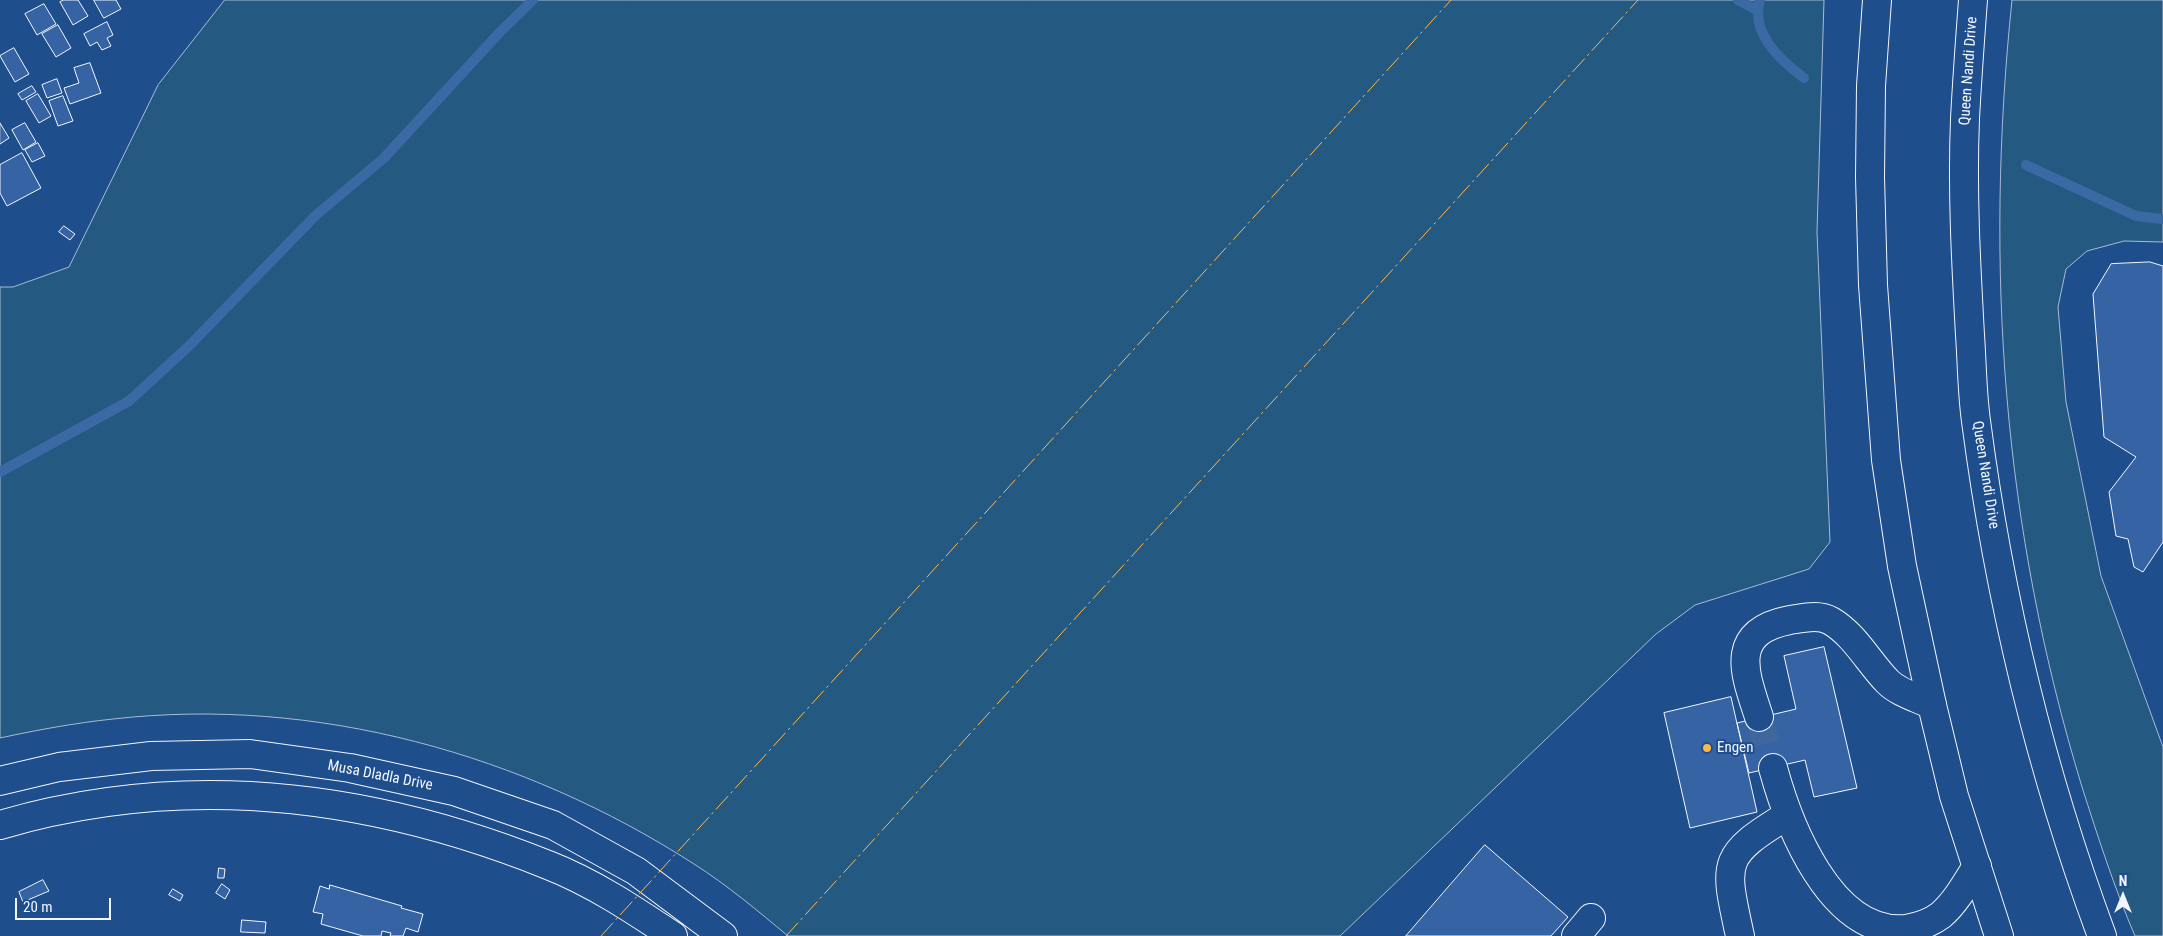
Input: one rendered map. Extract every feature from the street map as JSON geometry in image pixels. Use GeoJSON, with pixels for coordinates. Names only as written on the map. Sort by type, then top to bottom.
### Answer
{"type":"FeatureCollection","features":[{"type":"Feature","properties":{"kind":"main road"},"geometry":{"type":"LineString","coordinates":[[1877,0],[1871,86],[1870,177],[1878,379],[1893,513],[1932,705],[1954,796],[1999,936]]}},
{"type":"Feature","properties":{"kind":"main road","name":"Queen Nandi Drive"},"geometry":{"type":"LineString","coordinates":[[1973,0],[1965,120],[1964,212],[1976,419],[1994,535],[2020,668],[2045,769],[2062,825],[2102,936]]}},
{"type":"Feature","properties":{"kind":"main road"},"geometry":{"type":"LineString","coordinates":[[1759,718],[1744,665],[1753,638],[1762,630],[1784,622],[1817,617],[1826,618],[1842,630],[1889,683],[1932,705]]}},
{"type":"Feature","properties":{"kind":"main road","name":"Musa Dladla Drive"},"geometry":{"type":"LineString","coordinates":[[0,781],[59,766],[151,756],[250,754],[369,772],[454,790],[553,825],[636,871],[723,936]]}},
{"type":"Feature","properties":{"kind":"main road"},"geometry":{"type":"LineString","coordinates":[[1773,768],[1795,836],[1815,874],[1841,908],[1868,924],[1890,934],[1916,927],[1940,915],[1978,866]]}},
{"type":"Feature","properties":{"kind":"main road"},"geometry":{"type":"LineString","coordinates":[[0,825],[90,804],[162,795],[216,793],[266,796],[340,806],[401,818],[479,841],[550,865],[615,899],[673,936]]}},
{"type":"Feature","properties":{"kind":"main road"},"geometry":{"type":"LineString","coordinates":[[1740,936],[1730,891],[1731,865],[1745,843],[1788,815]]}},
{"type":"Feature","properties":{"kind":"shaded area"},"geometry":{"type":"Polygon","coordinates":[[[225,0],[1824,0],[1817,232],[1830,542],[1809,569],[1695,605],[1656,634],[1340,936],[788,936],[742,898],[706,872],[628,825],[560,792],[489,764],[416,742],[341,726],[265,716],[189,714],[113,719],[56,727],[0,738],[0,287],[13,287],[69,267],[158,85],[225,0]]]}},
{"type":"Feature","properties":{"kind":"shaded area"},"geometry":{"type":"Polygon","coordinates":[[[2012,0],[2163,0],[2163,242],[2124,241],[2087,251],[2066,269],[2058,307],[2066,402],[2101,576],[2163,747],[2163,936],[2135,936],[2113,881],[2094,824],[2055,690],[2034,592],[2018,495],[2007,397],[2001,298],[2000,200],[2004,100],[2012,0]]]}},
{"type":"Feature","properties":{"kind":"building"},"geometry":{"type":"Polygon","coordinates":[[[64,0],[78,0],[88,16],[73,25],[60,2],[64,0]]]}},
{"type":"Feature","properties":{"kind":"building"},"geometry":{"type":"Polygon","coordinates":[[[94,0],[116,0],[121,9],[104,18],[94,0]]]}},
{"type":"Feature","properties":{"kind":"building"},"geometry":{"type":"Polygon","coordinates":[[[44,4],[56,24],[37,35],[25,14],[44,4]]]}},
{"type":"Feature","properties":{"kind":"building"},"geometry":{"type":"Polygon","coordinates":[[[107,22],[113,35],[107,38],[111,46],[102,50],[97,42],[90,46],[84,34],[107,22]]]}},
{"type":"Feature","properties":{"kind":"building"},"geometry":{"type":"Polygon","coordinates":[[[58,25],[71,48],[56,57],[42,34],[58,25]]]}},
{"type":"Feature","properties":{"kind":"building"},"geometry":{"type":"Polygon","coordinates":[[[14,48],[29,74],[15,82],[0,56],[14,48]]]}},
{"type":"Feature","properties":{"kind":"building"},"geometry":{"type":"Polygon","coordinates":[[[90,63],[101,93],[70,104],[64,88],[79,83],[74,68],[90,63]]]}},
{"type":"Feature","properties":{"kind":"building"},"geometry":{"type":"Polygon","coordinates":[[[57,79],[62,93],[47,98],[42,85],[57,79]]]}},
{"type":"Feature","properties":{"kind":"building"},"geometry":{"type":"Polygon","coordinates":[[[32,86],[36,92],[22,100],[18,94],[32,86]]]}},
{"type":"Feature","properties":{"kind":"building"},"geometry":{"type":"Polygon","coordinates":[[[38,94],[51,116],[39,123],[26,101],[38,94]]]}},
{"type":"Feature","properties":{"kind":"building"},"geometry":{"type":"Polygon","coordinates":[[[63,96],[73,121],[58,126],[49,101],[63,96]]]}},
{"type":"Feature","properties":{"kind":"building"},"geometry":{"type":"Polygon","coordinates":[[[0,123],[9,138],[0,144],[0,123]]]}},
{"type":"Feature","properties":{"kind":"building"},"geometry":{"type":"Polygon","coordinates":[[[25,123],[36,142],[23,150],[12,130],[25,123]]]}},
{"type":"Feature","properties":{"kind":"building"},"geometry":{"type":"Polygon","coordinates":[[[38,143],[45,156],[32,162],[25,150],[38,143]]]}},
{"type":"Feature","properties":{"kind":"building"},"geometry":{"type":"Polygon","coordinates":[[[22,153],[41,188],[7,206],[0,193],[0,165],[22,153]]]}},
{"type":"Feature","properties":{"kind":"building"},"geometry":{"type":"Polygon","coordinates":[[[64,226],[75,234],[70,240],[59,232],[64,226]]]}},
{"type":"Feature","properties":{"kind":"building"},"geometry":{"type":"Polygon","coordinates":[[[2150,262],[2163,266],[2163,542],[2143,572],[2134,567],[2128,539],[2116,536],[2109,492],[2136,457],[2104,437],[2093,294],[2111,264],[2150,262]]]}},
{"type":"Feature","properties":{"kind":"building"},"geometry":{"type":"Polygon","coordinates":[[[1824,647],[1857,788],[1814,797],[1805,760],[1749,773],[1737,723],[1796,709],[1784,656],[1824,647]]]}},
{"type":"Feature","properties":{"kind":"building","name":"Engen"},"geometry":{"type":"Polygon","coordinates":[[[1731,697],[1757,812],[1690,828],[1664,713],[1731,697]]]}},
{"type":"Feature","properties":{"kind":"building"},"geometry":{"type":"Polygon","coordinates":[[[1485,845],[1568,917],[1551,936],[1406,936],[1485,845]]]}},
{"type":"Feature","properties":{"kind":"building"},"geometry":{"type":"Polygon","coordinates":[[[219,868],[225,869],[224,878],[218,878],[219,868]]]}},
{"type":"Feature","properties":{"kind":"building"},"geometry":{"type":"Polygon","coordinates":[[[43,880],[49,891],[23,902],[19,892],[43,880]]]}},
{"type":"Feature","properties":{"kind":"building"},"geometry":{"type":"Polygon","coordinates":[[[222,884],[230,890],[225,899],[216,893],[222,884]]]}},
{"type":"Feature","properties":{"kind":"building"},"geometry":{"type":"Polygon","coordinates":[[[330,885],[423,914],[418,932],[406,928],[403,936],[390,936],[391,933],[382,931],[381,936],[363,936],[321,924],[323,914],[313,912],[320,886],[329,889],[330,885]]]}},
{"type":"Feature","properties":{"kind":"building"},"geometry":{"type":"Polygon","coordinates":[[[173,889],[183,895],[180,901],[169,895],[173,889]]]}},
{"type":"Feature","properties":{"kind":"building"},"geometry":{"type":"Polygon","coordinates":[[[242,920],[266,922],[265,933],[241,932],[242,920]]]}},
{"type":"Feature","properties":{"kind":"waterway"},"geometry":{"type":"LineString","coordinates":[[0,472],[129,401],[189,346],[315,216],[384,158],[500,32],[533,0]]}},
{"type":"Feature","properties":{"kind":"waterway"},"geometry":{"type":"LineString","coordinates":[[1738,0],[1757,10]]}},
{"type":"Feature","properties":{"kind":"waterway"},"geometry":{"type":"LineString","coordinates":[[1760,0],[1759,24],[1769,45],[1804,78]]}},
{"type":"Feature","properties":{"kind":"waterway"},"geometry":{"type":"LineString","coordinates":[[2026,165],[2136,216],[2163,219]]}},
{"type":"Feature","properties":{"kind":"tunnel"},"geometry":{"type":"LineString","coordinates":[[1759,717],[1773,768]]}},
{"type":"Feature","properties":{"kind":"power"},"geometry":{"type":"LineString","coordinates":[[601,936],[1451,0]]}},
{"type":"Feature","properties":{"kind":"power"},"geometry":{"type":"LineString","coordinates":[[786,936],[1638,0]]}},
{"type":"Feature","properties":{"kind":"place","name":"Engen"},"geometry":{"type":"Point","coordinates":[1707,748]}}]}
